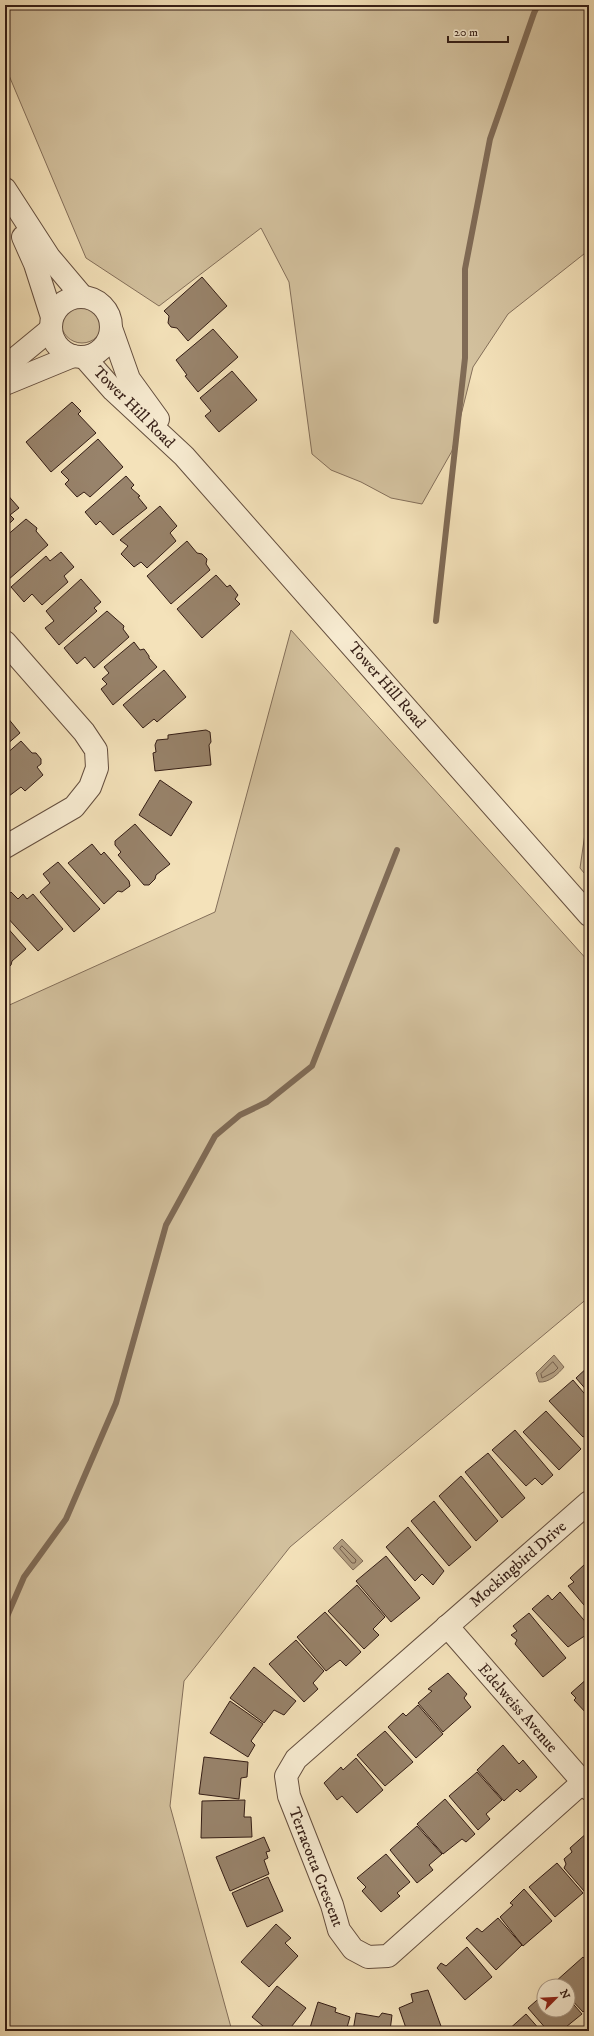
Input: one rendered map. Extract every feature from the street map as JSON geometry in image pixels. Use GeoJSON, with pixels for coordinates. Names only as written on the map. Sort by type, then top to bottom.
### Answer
{"type":"FeatureCollection","features":[{"type":"Feature","properties":{"kind":"street"},"geometry":{"type":"LineString","coordinates":[[5,189],[49,257],[82,296]]}},
{"type":"Feature","properties":{"kind":"street"},"geometry":{"type":"LineString","coordinates":[[5,197],[35,264],[52,323],[54,339],[59,347],[79,357]]}},
{"type":"Feature","properties":{"kind":"street"},"geometry":{"type":"LineString","coordinates":[[5,367],[52,323],[63,302],[82,296],[92,298],[101,303],[108,311],[112,321],[112,331],[108,341],[102,349],[94,355],[79,357],[5,384]]}},
{"type":"Feature","properties":{"kind":"street","name":"Tower Hill Road"},"geometry":{"type":"LineString","coordinates":[[112,331],[129,379],[184,456]]}},
{"type":"Feature","properties":{"kind":"street","name":"Tower Hill Road"},"geometry":{"type":"LineString","coordinates":[[79,357],[184,456],[589,915]]}},
{"type":"Feature","properties":{"kind":"street"},"geometry":{"type":"LineString","coordinates":[[5,642],[84,732],[96,750],[97,768],[90,787],[74,807],[5,847]]}},
{"type":"Feature","properties":{"kind":"street","name":"Mockingbird Drive"},"geometry":{"type":"LineString","coordinates":[[447,1626],[589,1502]]}},
{"type":"Feature","properties":{"kind":"street","name":"Edelweiss Avenue"},"geometry":{"type":"LineString","coordinates":[[447,1626],[586,1785]]}},
{"type":"Feature","properties":{"kind":"street","name":"Terracotta Crescent"},"geometry":{"type":"LineString","coordinates":[[447,1626],[296,1759],[286,1776],[289,1796],[332,1905],[339,1930],[353,1949],[368,1958],[388,1956],[586,1785]]}},
{"type":"Feature","properties":{"kind":"shaded area"},"geometry":{"type":"Polygon","coordinates":[[[5,5],[589,5],[589,250],[508,314],[473,367],[452,451],[422,504],[391,498],[361,482],[331,470],[312,454],[289,282],[261,228],[159,306],[86,258],[5,66],[5,5]]]}},
{"type":"Feature","properties":{"kind":"shaded area"},"geometry":{"type":"Polygon","coordinates":[[[82,301],[97,307],[103,322],[97,337],[82,343],[67,337],[61,322],[67,307],[82,301]]]}},
{"type":"Feature","properties":{"kind":"shaded area"},"geometry":{"type":"Polygon","coordinates":[[[589,544],[589,588],[586,561],[589,544]]]}},
{"type":"Feature","properties":{"kind":"shaded area"},"geometry":{"type":"Polygon","coordinates":[[[291,630],[589,962],[589,1297],[290,1547],[184,1681],[170,1806],[232,2031],[5,2031],[5,1007],[215,912],[291,630]]]}},
{"type":"Feature","properties":{"kind":"shaded area"},"geometry":{"type":"Polygon","coordinates":[[[589,806],[589,879],[580,868],[589,806]]]}},
{"type":"Feature","properties":{"kind":"water"},"geometry":{"type":"Polygon","coordinates":[[[554,1355],[564,1367],[550,1380],[539,1382],[536,1373],[554,1355]]]}},
{"type":"Feature","properties":{"kind":"water"},"geometry":{"type":"Polygon","coordinates":[[[342,1539],[363,1561],[353,1570],[333,1548],[342,1539]]]}},
{"type":"Feature","properties":{"kind":"building"},"geometry":{"type":"Polygon","coordinates":[[[202,277],[227,306],[188,341],[177,328],[171,327],[168,323],[169,316],[164,311],[202,277]]]}},
{"type":"Feature","properties":{"kind":"building"},"geometry":{"type":"Polygon","coordinates":[[[213,329],[238,357],[198,392],[185,376],[187,375],[176,360],[213,329]]]}},
{"type":"Feature","properties":{"kind":"building"},"geometry":{"type":"Polygon","coordinates":[[[232,371],[257,400],[219,432],[205,416],[211,411],[200,398],[232,371]]]}},
{"type":"Feature","properties":{"kind":"building"},"geometry":{"type":"Polygon","coordinates":[[[72,402],[81,411],[78,414],[96,433],[51,472],[26,442],[72,402]]]}},
{"type":"Feature","properties":{"kind":"building"},"geometry":{"type":"Polygon","coordinates":[[[98,439],[123,467],[90,497],[84,492],[77,497],[65,484],[69,480],[61,472],[98,439]]]}},
{"type":"Feature","properties":{"kind":"building"},"geometry":{"type":"Polygon","coordinates":[[[126,476],[134,485],[131,488],[140,496],[138,497],[147,508],[113,535],[100,521],[96,525],[85,512],[126,476]]]}},
{"type":"Feature","properties":{"kind":"building"},"geometry":{"type":"Polygon","coordinates":[[[5,492],[19,508],[10,515],[14,519],[5,528],[5,492]]]}},
{"type":"Feature","properties":{"kind":"building"},"geometry":{"type":"Polygon","coordinates":[[[160,506],[177,526],[170,533],[176,541],[147,568],[141,562],[134,567],[121,554],[128,546],[120,540],[160,506]]]}},
{"type":"Feature","properties":{"kind":"building"},"geometry":{"type":"Polygon","coordinates":[[[26,519],[37,528],[36,531],[48,545],[8,580],[5,577],[5,537],[26,519]]]}},
{"type":"Feature","properties":{"kind":"building"},"geometry":{"type":"Polygon","coordinates":[[[187,541],[197,553],[202,554],[207,559],[206,564],[210,570],[171,604],[147,576],[187,541]]]}},
{"type":"Feature","properties":{"kind":"building"},"geometry":{"type":"Polygon","coordinates":[[[61,552],[74,567],[64,576],[68,582],[42,605],[32,594],[24,602],[11,587],[46,556],[50,561],[61,552]]]}},
{"type":"Feature","properties":{"kind":"building"},"geometry":{"type":"Polygon","coordinates":[[[216,575],[227,587],[230,585],[238,595],[235,599],[240,604],[202,638],[177,609],[216,575]]]}},
{"type":"Feature","properties":{"kind":"building"},"geometry":{"type":"Polygon","coordinates":[[[81,579],[101,602],[94,608],[97,611],[59,645],[45,628],[54,621],[46,611],[81,579]]]}},
{"type":"Feature","properties":{"kind":"building"},"geometry":{"type":"Polygon","coordinates":[[[107,611],[124,626],[123,629],[129,637],[94,668],[85,657],[77,664],[64,648],[107,611]]]}},
{"type":"Feature","properties":{"kind":"building"},"geometry":{"type":"Polygon","coordinates":[[[134,642],[140,650],[144,649],[149,658],[157,667],[113,705],[101,689],[107,684],[102,679],[109,673],[104,667],[134,642]]]}},
{"type":"Feature","properties":{"kind":"building"},"geometry":{"type":"Polygon","coordinates":[[[164,670],[186,697],[157,722],[154,719],[143,728],[123,705],[164,670]]]}},
{"type":"Feature","properties":{"kind":"building"},"geometry":{"type":"Polygon","coordinates":[[[7,717],[20,733],[5,746],[5,718],[7,717]]]}},
{"type":"Feature","properties":{"kind":"building"},"geometry":{"type":"Polygon","coordinates":[[[206,730],[210,732],[211,742],[209,745],[211,765],[155,771],[153,753],[156,752],[155,745],[157,740],[168,739],[168,735],[206,730]]]}},
{"type":"Feature","properties":{"kind":"building"},"geometry":{"type":"Polygon","coordinates":[[[21,741],[32,753],[36,753],[41,759],[41,764],[37,767],[43,775],[25,791],[21,787],[5,799],[5,755],[21,741]]]}},
{"type":"Feature","properties":{"kind":"building"},"geometry":{"type":"Polygon","coordinates":[[[160,780],[192,802],[171,836],[139,815],[160,780]]]}},
{"type":"Feature","properties":{"kind":"building"},"geometry":{"type":"Polygon","coordinates":[[[135,824],[170,864],[156,875],[155,879],[149,885],[144,885],[118,855],[121,852],[115,845],[115,841],[135,824]]]}},
{"type":"Feature","properties":{"kind":"building"},"geometry":{"type":"Polygon","coordinates":[[[92,844],[101,855],[104,852],[129,881],[130,886],[122,892],[118,891],[104,904],[68,863],[92,844]]]}},
{"type":"Feature","properties":{"kind":"building"},"geometry":{"type":"Polygon","coordinates":[[[58,862],[100,909],[74,932],[40,892],[50,883],[43,874],[58,862]]]}},
{"type":"Feature","properties":{"kind":"building"},"geometry":{"type":"Polygon","coordinates":[[[11,892],[18,899],[23,894],[27,899],[33,894],[63,929],[38,951],[5,915],[5,897],[11,892]]]}},
{"type":"Feature","properties":{"kind":"building"},"geometry":{"type":"Polygon","coordinates":[[[5,925],[26,949],[12,961],[11,965],[5,971],[5,925]]]}},
{"type":"Feature","properties":{"kind":"building"},"geometry":{"type":"Polygon","coordinates":[[[589,1366],[589,1393],[576,1378],[589,1366]]]}},
{"type":"Feature","properties":{"kind":"building"},"geometry":{"type":"Polygon","coordinates":[[[573,1380],[589,1399],[589,1434],[583,1437],[549,1401],[573,1380]]]}},
{"type":"Feature","properties":{"kind":"building"},"geometry":{"type":"Polygon","coordinates":[[[546,1411],[581,1449],[559,1470],[523,1432],[546,1411]]]}},
{"type":"Feature","properties":{"kind":"building"},"geometry":{"type":"Polygon","coordinates":[[[515,1430],[553,1475],[542,1485],[535,1478],[526,1486],[492,1450],[515,1430]]]}},
{"type":"Feature","properties":{"kind":"building"},"geometry":{"type":"Polygon","coordinates":[[[488,1453],[525,1498],[502,1518],[465,1472],[488,1453]]]}},
{"type":"Feature","properties":{"kind":"building"},"geometry":{"type":"Polygon","coordinates":[[[461,1476],[498,1521],[476,1541],[439,1496],[461,1476]]]}},
{"type":"Feature","properties":{"kind":"building"},"geometry":{"type":"Polygon","coordinates":[[[434,1501],[471,1547],[449,1566],[411,1521],[434,1501]]]}},
{"type":"Feature","properties":{"kind":"building"},"geometry":{"type":"Polygon","coordinates":[[[408,1527],[444,1571],[433,1585],[422,1574],[415,1581],[386,1547],[408,1527]]]}},
{"type":"Feature","properties":{"kind":"building"},"geometry":{"type":"Polygon","coordinates":[[[386,1556],[420,1598],[391,1622],[356,1581],[386,1556]]]}},
{"type":"Feature","properties":{"kind":"building"},"geometry":{"type":"Polygon","coordinates":[[[585,1564],[589,1569],[589,1611],[568,1586],[574,1582],[570,1578],[585,1564]]]}},
{"type":"Feature","properties":{"kind":"building"},"geometry":{"type":"Polygon","coordinates":[[[357,1585],[385,1617],[373,1629],[379,1635],[364,1649],[328,1611],[357,1585]]]}},
{"type":"Feature","properties":{"kind":"building"},"geometry":{"type":"Polygon","coordinates":[[[560,1592],[589,1626],[589,1633],[568,1647],[532,1609],[548,1595],[552,1600],[560,1592]]]}},
{"type":"Feature","properties":{"kind":"building"},"geometry":{"type":"Polygon","coordinates":[[[325,1612],[361,1652],[346,1666],[340,1660],[326,1671],[297,1637],[325,1612]]]}},
{"type":"Feature","properties":{"kind":"building"},"geometry":{"type":"Polygon","coordinates":[[[529,1613],[566,1658],[543,1677],[515,1644],[517,1640],[511,1635],[517,1631],[513,1626],[529,1613]]]}},
{"type":"Feature","properties":{"kind":"building"},"geometry":{"type":"Polygon","coordinates":[[[296,1640],[324,1671],[313,1683],[318,1689],[304,1702],[269,1664],[296,1640]]]}},
{"type":"Feature","properties":{"kind":"building"},"geometry":{"type":"Polygon","coordinates":[[[254,1667],[296,1701],[284,1715],[274,1710],[264,1723],[230,1698],[254,1667]]]}},
{"type":"Feature","properties":{"kind":"building"},"geometry":{"type":"Polygon","coordinates":[[[448,1673],[467,1694],[464,1698],[471,1707],[443,1732],[418,1703],[432,1691],[428,1689],[448,1673]]]}},
{"type":"Feature","properties":{"kind":"building"},"geometry":{"type":"Polygon","coordinates":[[[589,1677],[589,1712],[587,1714],[574,1700],[576,1698],[571,1693],[589,1677]]]}},
{"type":"Feature","properties":{"kind":"building"},"geometry":{"type":"Polygon","coordinates":[[[230,1701],[263,1724],[251,1741],[255,1745],[248,1757],[210,1733],[230,1701]]]}},
{"type":"Feature","properties":{"kind":"building"},"geometry":{"type":"Polygon","coordinates":[[[418,1705],[443,1734],[416,1758],[388,1727],[403,1713],[406,1716],[418,1705]]]}},
{"type":"Feature","properties":{"kind":"building"},"geometry":{"type":"Polygon","coordinates":[[[385,1731],[413,1762],[385,1786],[357,1755],[385,1731]]]}},
{"type":"Feature","properties":{"kind":"building"},"geometry":{"type":"Polygon","coordinates":[[[503,1745],[519,1764],[523,1760],[537,1777],[520,1792],[517,1789],[504,1801],[477,1770],[503,1745]]]}},
{"type":"Feature","properties":{"kind":"building"},"geometry":{"type":"Polygon","coordinates":[[[204,1757],[248,1762],[247,1777],[241,1778],[239,1799],[199,1794],[204,1757]]]}},
{"type":"Feature","properties":{"kind":"building"},"geometry":{"type":"Polygon","coordinates":[[[356,1758],[383,1790],[357,1813],[342,1796],[337,1800],[324,1783],[341,1767],[343,1770],[356,1758]]]}},
{"type":"Feature","properties":{"kind":"building"},"geometry":{"type":"Polygon","coordinates":[[[477,1772],[502,1800],[486,1814],[490,1819],[478,1830],[449,1796],[477,1772]]]}},
{"type":"Feature","properties":{"kind":"building"},"geometry":{"type":"Polygon","coordinates":[[[445,1799],[475,1834],[466,1842],[462,1839],[443,1854],[417,1824],[445,1799]]]}},
{"type":"Feature","properties":{"kind":"building"},"geometry":{"type":"Polygon","coordinates":[[[245,1800],[244,1817],[251,1817],[252,1837],[201,1838],[202,1801],[245,1800]]]}},
{"type":"Feature","properties":{"kind":"building"},"geometry":{"type":"Polygon","coordinates":[[[417,1826],[442,1854],[429,1865],[433,1870],[417,1883],[390,1850],[417,1826]]]}},
{"type":"Feature","properties":{"kind":"building"},"geometry":{"type":"Polygon","coordinates":[[[588,1832],[589,1886],[584,1891],[564,1868],[566,1864],[564,1859],[572,1852],[570,1848],[588,1832]]]}},
{"type":"Feature","properties":{"kind":"building"},"geometry":{"type":"Polygon","coordinates":[[[264,1837],[270,1851],[266,1852],[268,1858],[264,1860],[269,1874],[230,1891],[216,1857],[264,1837]]]}},
{"type":"Feature","properties":{"kind":"building"},"geometry":{"type":"Polygon","coordinates":[[[386,1854],[410,1882],[397,1893],[400,1896],[381,1912],[362,1891],[366,1887],[357,1878],[386,1854]]]}},
{"type":"Feature","properties":{"kind":"building"},"geometry":{"type":"Polygon","coordinates":[[[557,1863],[583,1893],[555,1917],[529,1887],[557,1863]]]}},
{"type":"Feature","properties":{"kind":"building"},"geometry":{"type":"Polygon","coordinates":[[[268,1877],[283,1911],[247,1927],[232,1893],[268,1877]]]}},
{"type":"Feature","properties":{"kind":"building"},"geometry":{"type":"Polygon","coordinates":[[[524,1889],[552,1921],[523,1946],[500,1917],[513,1905],[510,1903],[524,1889]]]}},
{"type":"Feature","properties":{"kind":"building"},"geometry":{"type":"Polygon","coordinates":[[[498,1918],[522,1945],[496,1970],[466,1938],[477,1928],[482,1932],[498,1918]]]}},
{"type":"Feature","properties":{"kind":"building"},"geometry":{"type":"Polygon","coordinates":[[[276,1924],[291,1938],[285,1943],[298,1956],[269,1987],[241,1962],[276,1924]]]}},
{"type":"Feature","properties":{"kind":"building"},"geometry":{"type":"Polygon","coordinates":[[[467,1947],[492,1977],[465,2000],[437,1968],[441,1963],[446,1966],[467,1947]]]}},
{"type":"Feature","properties":{"kind":"building"},"geometry":{"type":"Polygon","coordinates":[[[583,1957],[589,1963],[589,2006],[583,2012],[576,2005],[576,1978],[559,1978],[583,1957]]]}},
{"type":"Feature","properties":{"kind":"building"},"geometry":{"type":"Polygon","coordinates":[[[277,1986],[306,2008],[288,2031],[269,2031],[252,2017],[277,1986]]]}},
{"type":"Feature","properties":{"kind":"building"},"geometry":{"type":"Polygon","coordinates":[[[428,1990],[442,2029],[437,2031],[407,2031],[399,2008],[413,2002],[411,1994],[428,1990]]]}},
{"type":"Feature","properties":{"kind":"building"},"geometry":{"type":"Polygon","coordinates":[[[536,2001],[536,2017],[528,2008],[536,2001]]]}},
{"type":"Feature","properties":{"kind":"building"},"geometry":{"type":"Polygon","coordinates":[[[318,2002],[336,2008],[335,2012],[350,2017],[346,2031],[309,2031],[318,2002]]]}},
{"type":"Feature","properties":{"kind":"building"},"geometry":{"type":"Polygon","coordinates":[[[576,2007],[582,2014],[566,2027],[568,2031],[548,2031],[537,2018],[576,2018],[576,2007]]]}},
{"type":"Feature","properties":{"kind":"building"},"geometry":{"type":"Polygon","coordinates":[[[356,2013],[379,2017],[382,2013],[392,2015],[390,2031],[353,2031],[356,2013]]]}},
{"type":"Feature","properties":{"kind":"building"},"geometry":{"type":"Polygon","coordinates":[[[526,2014],[541,2031],[507,2031],[526,2014]]]}},
{"type":"Feature","properties":{"kind":"waterway"},"geometry":{"type":"LineString","coordinates":[[436,621],[465,358],[465,269],[490,139],[538,5]]}},
{"type":"Feature","properties":{"kind":"waterway"},"geometry":{"type":"LineString","coordinates":[[5,1621],[24,1577],[66,1519],[116,1403],[166,1225],[215,1136],[240,1115],[267,1102],[312,1066],[397,850]]}}]}
